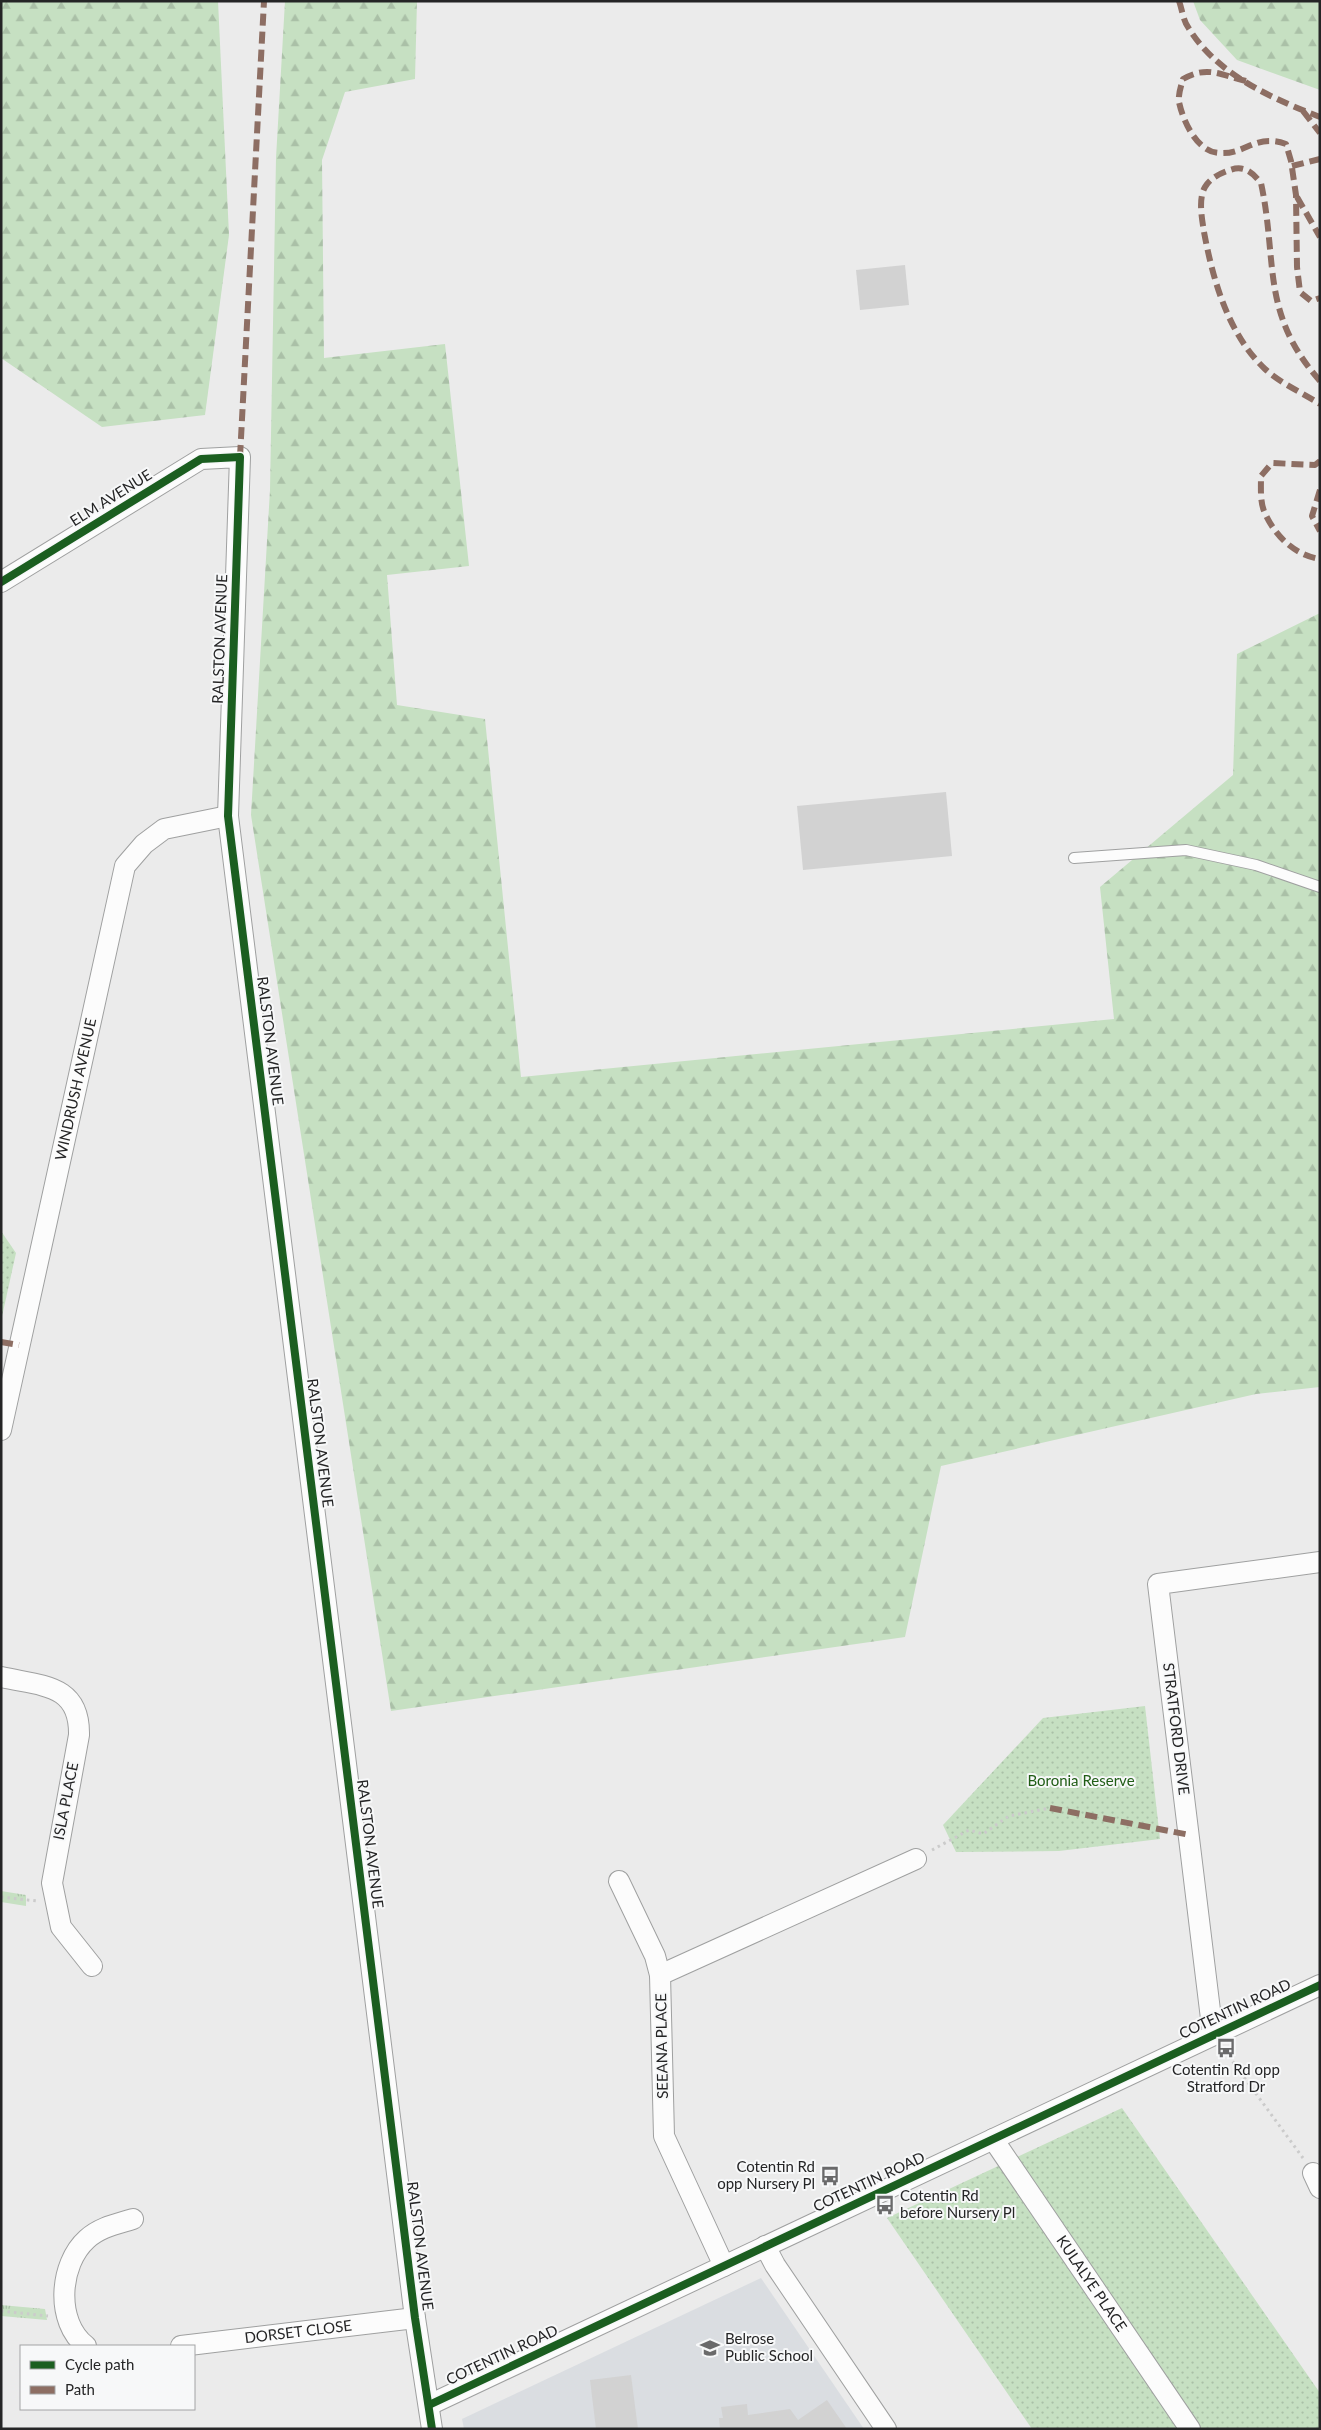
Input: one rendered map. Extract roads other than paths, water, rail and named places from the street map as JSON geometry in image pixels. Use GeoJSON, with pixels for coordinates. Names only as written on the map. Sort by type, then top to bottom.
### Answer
{"type":"FeatureCollection","features":[{"type":"Feature","properties":{"kind":"street","name":"ELM AVENUE"},"geometry":{"type":"LineString","coordinates":[[1,582],[201,459],[240,457]]}},
{"type":"Feature","properties":{"kind":"street","name":"RALSTON AVENUE"},"geometry":{"type":"LineString","coordinates":[[240,457],[228,816],[415,2318],[430,2405],[432,2429]]}},
{"type":"Feature","properties":{"kind":"street","name":"WINDRUSH AVENUE"},"geometry":{"type":"LineString","coordinates":[[1,1430],[125,866],[144,844],[164,830],[228,816]]}},
{"type":"Feature","properties":{"kind":"street","name":"STRATFORD DRIVE"},"geometry":{"type":"LineString","coordinates":[[1213,2035],[1158,1584],[1320,1562]]}},
{"type":"Feature","properties":{"kind":"street","name":"ISLA PLACE"},"geometry":{"type":"LineString","coordinates":[[1,1677],[60,1691],[70,1700],[79,1724],[79,1735],[55,1858],[52,1883],[60,1927],[92,1966]]}},
{"type":"Feature","properties":{"kind":"street","name":"SEEANA PLACE"},"geometry":{"type":"LineString","coordinates":[[724,2266],[664,2136],[660,1975],[916,1859]]}},
{"type":"Feature","properties":{"kind":"street"},"geometry":{"type":"LineString","coordinates":[[619,1881],[655,1956],[660,1975]]}},
{"type":"Feature","properties":{"kind":"street","name":"COTENTIN ROAD"},"geometry":{"type":"LineString","coordinates":[[430,2405],[1320,1984]]}},
{"type":"Feature","properties":{"kind":"street","name":"KULALYE PLACE"},"geometry":{"type":"LineString","coordinates":[[993,2139],[1190,2429]]}},
{"type":"Feature","properties":{"kind":"street"},"geometry":{"type":"LineString","coordinates":[[85,2345],[74,2332],[68,2319],[65,2284],[69,2267],[86,2240],[102,2228],[133,2219]]}},
{"type":"Feature","properties":{"kind":"street"},"geometry":{"type":"LineString","coordinates":[[766,2246],[775,2265],[886,2429]]}},
{"type":"Feature","properties":{"kind":"street","name":"DORSET CLOSE"},"geometry":{"type":"LineString","coordinates":[[189,2345],[415,2318]]}},
{"type":"Feature","properties":{"kind":"lane"},"geometry":{"type":"LineString","coordinates":[[1074,858],[1186,850],[1256,866],[1320,887]]}},
{"type":"Feature","properties":{"kind":"place","name":"Cotentin Rd opp Stratford Dr"},"geometry":{"type":"Point","coordinates":[1226,2048]}},
{"type":"Feature","properties":{"kind":"place","name":"Cotentin Rd opp Nursery Pl"},"geometry":{"type":"Point","coordinates":[830,2176]}},
{"type":"Feature","properties":{"kind":"place","name":"Cotentin Rd before Nursery Pl"},"geometry":{"type":"Point","coordinates":[885,2205]}},
{"type":"Feature","properties":{"kind":"place","name":"Belrose Public School"},"geometry":{"type":"Point","coordinates":[710,2348]}},
{"type":"Feature","properties":{"kind":"park label","name":"Boronia Reserve"},"geometry":{"type":"Point","coordinates":[1081,1781]}}]}
